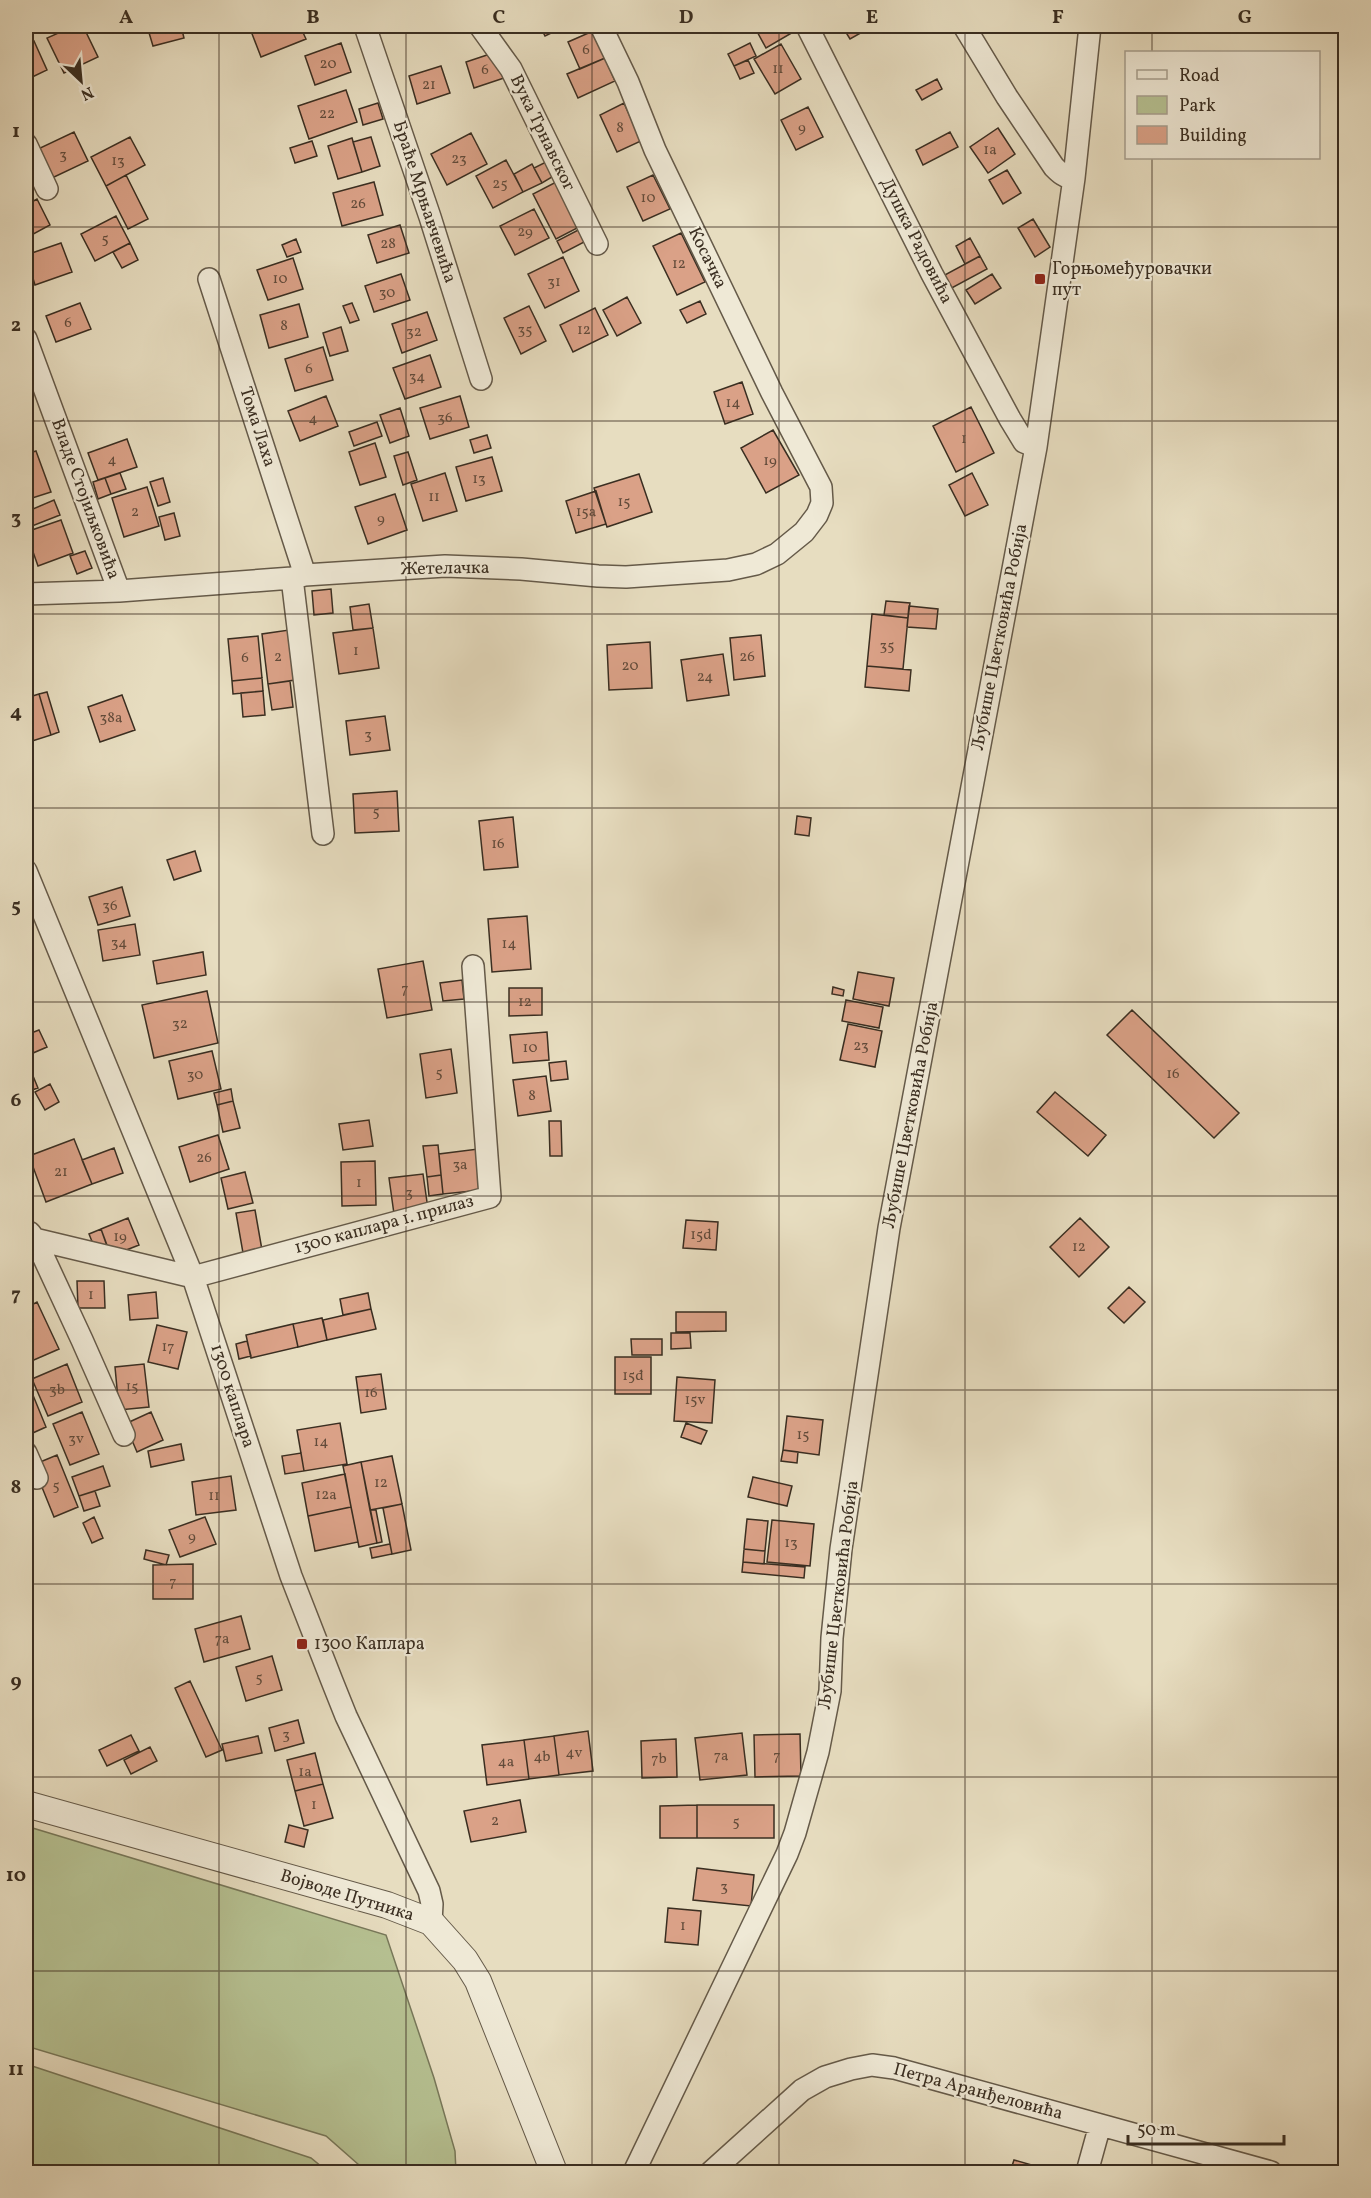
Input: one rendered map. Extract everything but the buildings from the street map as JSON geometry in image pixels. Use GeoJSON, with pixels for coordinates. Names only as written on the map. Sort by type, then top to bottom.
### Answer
{"type":"FeatureCollection","features":[{"type":"Feature","properties":{"kind":"street","name":"Браће Мрњавчевића"},"geometry":{"type":"LineString","coordinates":[[364,26],[430,217],[481,379]]}},
{"type":"Feature","properties":{"kind":"street","name":"Вука Трнавског"},"geometry":{"type":"LineString","coordinates":[[480,26],[510,69],[597,244]]}},
{"type":"Feature","properties":{"kind":"street","name":"Косачка"},"geometry":{"type":"LineString","coordinates":[[601,26],[628,82],[655,150],[772,393],[821,487]]}},
{"type":"Feature","properties":{"kind":"street","name":"Душка Радовића"},"geometry":{"type":"LineString","coordinates":[[807,26],[922,254],[1010,419],[1024,442],[1036,447]]}},
{"type":"Feature","properties":{"kind":"street"},"geometry":{"type":"LineString","coordinates":[[964,26],[1007,97],[1054,167],[1060,174],[1074,178]]}},
{"type":"Feature","properties":{"kind":"street","name":"Љубише Цветковића Робија"},"geometry":{"type":"LineString","coordinates":[[634,2172],[787,1854],[818,1752],[830,1691],[832,1638],[841,1549],[889,1228],[1036,447],[1074,178],[1090,26]]}},
{"type":"Feature","properties":{"kind":"street"},"geometry":{"type":"LineString","coordinates":[[26,144],[47,189]]}},
{"type":"Feature","properties":{"kind":"street","name":"Тома Лаха"},"geometry":{"type":"LineString","coordinates":[[209,279],[298,576],[323,834]]}},
{"type":"Feature","properties":{"kind":"street","name":"Владе Стојиљковића"},"geometry":{"type":"LineString","coordinates":[[26,339],[119,591]]}},
{"type":"Feature","properties":{"kind":"street","name":"Жетелачка"},"geometry":{"type":"LineString","coordinates":[[26,594],[119,591],[445,566],[626,577],[728,570],[756,564],[777,554],[804,532],[817,515],[822,503],[821,487]]}},
{"type":"Feature","properties":{"kind":"street","name":"1300 каплара"},"geometry":{"type":"LineString","coordinates":[[26,871],[193,1277],[291,1576],[346,1716],[429,1891],[432,1922]]}},
{"type":"Feature","properties":{"kind":"street","name":"1300 каплара 1. прилаз"},"geometry":{"type":"LineString","coordinates":[[193,1277],[490,1197],[473,966]]}},
{"type":"Feature","properties":{"kind":"street"},"geometry":{"type":"LineString","coordinates":[[29,1236],[193,1277]]}},
{"type":"Feature","properties":{"kind":"street"},"geometry":{"type":"LineString","coordinates":[[29,1236],[82,1340],[124,1435]]}},
{"type":"Feature","properties":{"kind":"street"},"geometry":{"type":"LineString","coordinates":[[26,1453],[37,1478]]}},
{"type":"Feature","properties":{"kind":"street","name":"Војводе Путника"},"geometry":{"type":"LineString","coordinates":[[26,1804],[387,1905],[432,1922],[465,1960],[478,1981],[554,2172]]}},
{"type":"Feature","properties":{"kind":"street","name":"Петра Аранђеловића"},"geometry":{"type":"LineString","coordinates":[[711,2172],[802,2090],[825,2078],[851,2069],[872,2066],[894,2068],[1270,2172]]}},
{"type":"Feature","properties":{"kind":"street"},"geometry":{"type":"LineString","coordinates":[[1087,2172],[1100,2125]]}},
{"type":"Feature","properties":{"kind":"green space"},"geometry":{"type":"Polygon","coordinates":[[[26,1826],[386,1935],[434,2078],[455,2151],[456,2172],[367,2172],[326,2136],[26,2046],[26,1826]]]}},
{"type":"Feature","properties":{"kind":"green space"},"geometry":{"type":"Polygon","coordinates":[[[26,2064],[311,2158],[328,2172],[26,2172],[26,2064]]]}},
{"type":"Feature","properties":{"kind":"place","name":"Горњомеђуровачки пут"},"geometry":{"type":"Point","coordinates":[1040,279]}},
{"type":"Feature","properties":{"kind":"place","name":"1300 Каплара"},"geometry":{"type":"Point","coordinates":[302,1644]}}]}
